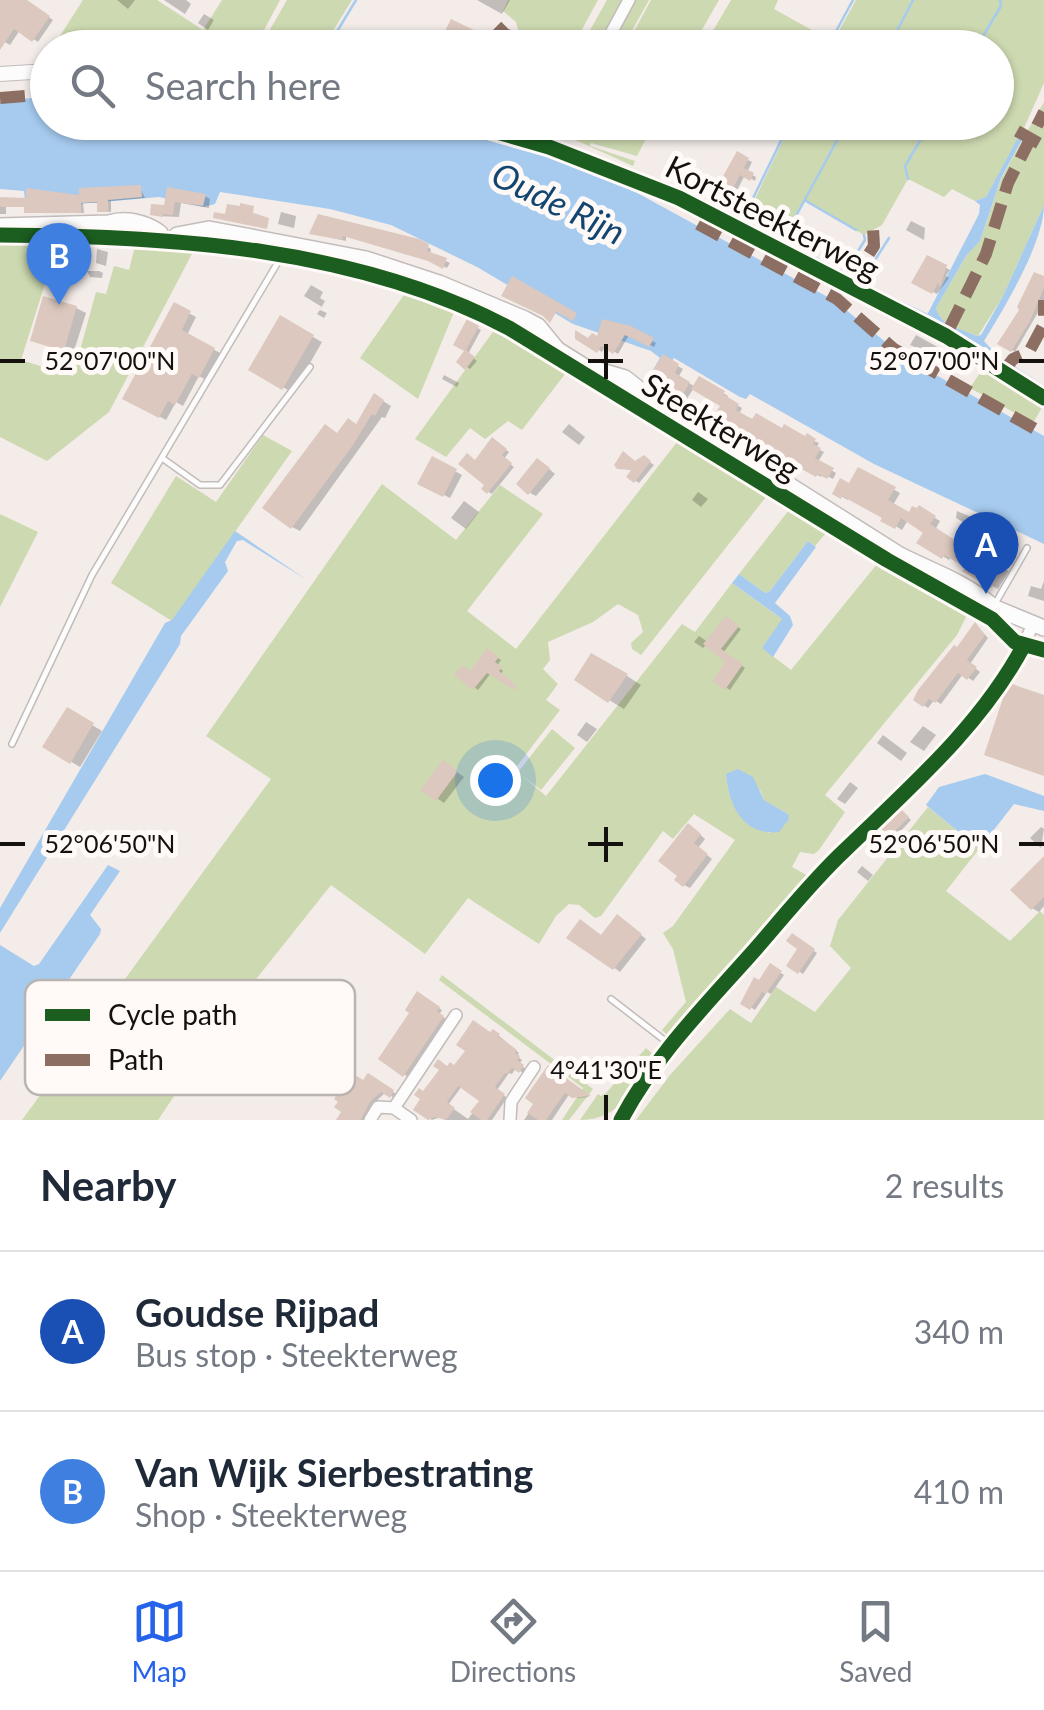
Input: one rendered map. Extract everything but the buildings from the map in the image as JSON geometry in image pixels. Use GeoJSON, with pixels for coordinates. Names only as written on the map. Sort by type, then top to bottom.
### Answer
{"type":"FeatureCollection","features":[{"type":"Feature","properties":{"kind":"main road","name":"Steekterweg"},"geometry":{"type":"LineString","coordinates":[[0,226],[109,223],[138,233],[168,234],[209,229],[366,259],[439,282],[518,316],[537,338],[590,368],[624,378],[900,554],[941,576],[955,579],[991,609],[1041,625]]}},
{"type":"Feature","properties":{"kind":"street"},"geometry":{"type":"LineString","coordinates":[[613,30],[629,0]]}},
{"type":"Feature","properties":{"kind":"street"},"geometry":{"type":"LineString","coordinates":[[0,74],[30,72]]}},
{"type":"Feature","properties":{"kind":"street","name":"Kortsteekterweg"},"geometry":{"type":"LineString","coordinates":[[525,140],[662,191],[732,223],[958,342],[1044,398]]}},
{"type":"Feature","properties":{"kind":"street"},"geometry":{"type":"LineString","coordinates":[[549,147],[553,140]]}},
{"type":"Feature","properties":{"kind":"street"},"geometry":{"type":"LineString","coordinates":[[620,1120],[670,1045],[840,854],[928,772],[1011,670],[1041,625]]}},
{"type":"Feature","properties":{"kind":"street"},"geometry":{"type":"LineString","coordinates":[[394,1108],[456,1015]]}},
{"type":"Feature","properties":{"kind":"street"},"geometry":{"type":"LineString","coordinates":[[510,1120],[511,1102],[534,1068]]}},
{"type":"Feature","properties":{"kind":"street"},"geometry":{"type":"LineString","coordinates":[[370,1120],[378,1108],[394,1108],[411,1120]]}},
{"type":"Feature","properties":{"kind":"lane"},"geometry":{"type":"LineString","coordinates":[[12,744],[92,575],[288,244]]}},
{"type":"Feature","properties":{"kind":"lane"},"geometry":{"type":"LineString","coordinates":[[162,458],[200,485],[220,484],[310,367]]}},
{"type":"Feature","properties":{"kind":"lane"},"geometry":{"type":"LineString","coordinates":[[991,609],[1027,548]]}},
{"type":"Feature","properties":{"kind":"lane"},"geometry":{"type":"LineString","coordinates":[[611,999],[670,1045]]}},
{"type":"Feature","properties":{"kind":"green space"},"geometry":{"type":"Polygon","coordinates":[[[83,0],[157,0],[203,30],[64,30],[83,0]]]}},
{"type":"Feature","properties":{"kind":"green space"},"geometry":{"type":"Polygon","coordinates":[[[222,0],[280,0],[264,30],[203,30],[222,0]]]}},
{"type":"Feature","properties":{"kind":"green space"},"geometry":{"type":"Polygon","coordinates":[[[287,0],[352,0],[333,30],[270,30],[287,0]]]}},
{"type":"Feature","properties":{"kind":"green space"},"geometry":{"type":"Polygon","coordinates":[[[508,0],[598,0],[582,30],[518,30],[516,22],[503,11],[508,0]]]}},
{"type":"Feature","properties":{"kind":"green space"},"geometry":{"type":"Polygon","coordinates":[[[607,0],[649,0],[632,30],[590,30],[607,0]]]}},
{"type":"Feature","properties":{"kind":"green space"},"geometry":{"type":"Polygon","coordinates":[[[651,0],[719,0],[702,30],[635,30],[651,0]]]}},
{"type":"Feature","properties":{"kind":"green space"},"geometry":{"type":"Polygon","coordinates":[[[731,0],[778,0],[774,9],[812,30],[714,30],[731,0]]]}},
{"type":"Feature","properties":{"kind":"green space"},"geometry":{"type":"Polygon","coordinates":[[[856,0],[912,0],[896,30],[839,30],[856,0]]]}},
{"type":"Feature","properties":{"kind":"green space"},"geometry":{"type":"Polygon","coordinates":[[[914,0],[1044,0],[1044,83],[1024,128],[1028,130],[1044,102],[1044,205],[1003,296],[978,336],[947,323],[936,308],[966,256],[980,241],[1001,179],[1023,139],[1019,137],[986,197],[975,201],[952,189],[944,197],[908,179],[882,225],[864,235],[805,200],[783,240],[745,220],[783,140],[1014,140],[1014,30],[897,30],[914,0]]]}},
{"type":"Feature","properties":{"kind":"green space"},"geometry":{"type":"Polygon","coordinates":[[[575,140],[645,140],[637,156],[591,143],[590,146],[635,161],[633,166],[575,140]]]}},
{"type":"Feature","properties":{"kind":"green space"},"geometry":{"type":"Polygon","coordinates":[[[59,239],[21,360],[73,376],[96,292],[106,294],[114,266],[129,270],[136,242],[195,248],[109,412],[47,461],[0,437],[0,240],[59,239]]]}},
{"type":"Feature","properties":{"kind":"green space"},"geometry":{"type":"Polygon","coordinates":[[[408,289],[457,305],[418,399],[360,358],[408,289]]]}},
{"type":"Feature","properties":{"kind":"green space"},"geometry":{"type":"Polygon","coordinates":[[[495,329],[565,374],[522,430],[508,421],[485,439],[470,428],[446,457],[415,439],[495,329]]]}},
{"type":"Feature","properties":{"kind":"green space"},"geometry":{"type":"Polygon","coordinates":[[[985,365],[1044,404],[1033,423],[970,388],[985,365]]]}},
{"type":"Feature","properties":{"kind":"green space"},"geometry":{"type":"Polygon","coordinates":[[[263,435],[292,451],[172,621],[111,583],[176,476],[216,502],[263,435]]]}},
{"type":"Feature","properties":{"kind":"green space"},"geometry":{"type":"Polygon","coordinates":[[[677,442],[766,497],[641,655],[632,649],[631,643],[643,632],[638,615],[618,604],[593,622],[548,642],[550,660],[543,669],[558,684],[546,700],[560,710],[514,770],[518,772],[552,729],[575,748],[541,790],[520,774],[546,796],[682,624],[695,632],[732,583],[783,620],[762,648],[791,670],[877,564],[969,611],[957,635],[825,795],[845,812],[819,850],[814,854],[800,852],[792,867],[814,879],[670,1038],[662,1030],[686,1002],[673,949],[663,933],[673,926],[735,840],[694,814],[673,839],[663,831],[601,916],[595,918],[579,905],[569,904],[556,916],[539,944],[468,898],[425,954],[331,885],[255,980],[124,980],[271,779],[206,736],[382,484],[456,540],[500,485],[543,514],[467,611],[516,649],[677,442]],[[726,774],[738,812],[751,825],[770,833],[788,814],[764,800],[760,790],[726,774]]]}},
{"type":"Feature","properties":{"kind":"green space"},"geometry":{"type":"Polygon","coordinates":[[[789,510],[826,533],[815,546],[808,541],[765,593],[739,574],[789,510]]]}},
{"type":"Feature","properties":{"kind":"green space"},"geometry":{"type":"Polygon","coordinates":[[[0,514],[38,532],[0,607],[0,514]]]}},
{"type":"Feature","properties":{"kind":"green space"},"geometry":{"type":"Polygon","coordinates":[[[928,807],[979,849],[946,891],[1010,941],[1040,911],[1044,915],[1044,1120],[636,1120],[670,1075],[730,1009],[751,1023],[776,987],[815,1012],[851,968],[830,946],[838,920],[928,807]]]}},
{"type":"Feature","properties":{"kind":"green space"},"geometry":{"type":"Polygon","coordinates":[[[442,975],[593,1089],[569,1120],[562,1120],[583,1088],[439,980],[442,975]]]}},
{"type":"Feature","properties":{"kind":"green space"},"geometry":{"type":"Polygon","coordinates":[[[646,1048],[654,1055],[625,1099],[606,1114],[580,1120],[598,1094],[606,1093],[646,1048]]]}},
{"type":"Feature","properties":{"kind":"green space"},"geometry":{"type":"Polygon","coordinates":[[[40,1095],[175,1095],[158,1120],[22,1120],[40,1095]]]}},
{"type":"Feature","properties":{"kind":"water","name":"Oude Rijn"},"geometry":{"type":"Polygon","coordinates":[[[30,98],[30,140],[494,140],[608,177],[835,301],[904,357],[1044,436],[1044,544],[874,464],[750,394],[746,399],[740,397],[674,358],[657,383],[649,377],[660,358],[651,351],[573,324],[477,267],[391,225],[330,209],[220,192],[215,204],[203,207],[159,197],[79,204],[25,201],[24,191],[0,189],[0,102],[30,98]]]}},
{"type":"Feature","properties":{"kind":"water"},"geometry":{"type":"Polygon","coordinates":[[[1019,136],[1023,138],[1001,178],[980,241],[966,256],[936,308],[947,323],[981,335],[1044,205],[1030,256],[984,341],[1003,362],[926,317],[979,214],[980,205],[975,201],[986,197],[1019,136]]]}},
{"type":"Feature","properties":{"kind":"water"},"geometry":{"type":"Polygon","coordinates":[[[235,531],[307,580],[243,540],[237,541],[225,562],[228,571],[181,636],[180,644],[0,933],[0,908],[165,623],[172,620],[235,531]]]}},
{"type":"Feature","properties":{"kind":"water"},"geometry":{"type":"Polygon","coordinates":[[[808,541],[816,547],[775,603],[790,616],[793,625],[773,657],[762,648],[782,619],[732,583],[739,574],[765,593],[770,591],[808,541]]]}},
{"type":"Feature","properties":{"kind":"water"},"geometry":{"type":"Polygon","coordinates":[[[738,769],[753,777],[764,800],[788,814],[789,819],[779,832],[756,829],[740,816],[730,797],[726,774],[738,769]]]}},
{"type":"Feature","properties":{"kind":"water"},"geometry":{"type":"Polygon","coordinates":[[[985,774],[1044,796],[1044,811],[1014,804],[979,849],[926,805],[939,787],[985,774]]]}},
{"type":"Feature","properties":{"kind":"water"},"geometry":{"type":"Polygon","coordinates":[[[108,865],[120,871],[90,915],[101,929],[100,934],[69,980],[25,980],[25,1044],[0,1081],[0,945],[34,966],[108,865]]]}},
{"type":"Feature","properties":{"kind":"waterway"},"geometry":{"type":"LineString","coordinates":[[338,30],[356,0]]}},
{"type":"Feature","properties":{"kind":"waterway"},"geometry":{"type":"LineString","coordinates":[[837,30],[853,0]]}},
{"type":"Feature","properties":{"kind":"waterway"},"geometry":{"type":"LineString","coordinates":[[897,30],[913,0]]}},
{"type":"Feature","properties":{"kind":"waterway"},"geometry":{"type":"LineString","coordinates":[[987,30],[1001,6],[1000,0]]}},
{"type":"Feature","properties":{"kind":"waterway"},"geometry":{"type":"LineString","coordinates":[[743,219],[781,140]]}},
{"type":"Feature","properties":{"kind":"waterway"},"geometry":{"type":"LineString","coordinates":[[837,140],[783,240],[840,271],[846,270],[865,240],[864,235]]}},
{"type":"Feature","properties":{"kind":"waterway"},"geometry":{"type":"LineString","coordinates":[[908,179],[905,166],[920,140]]}},
{"type":"Feature","properties":{"kind":"waterway"},"geometry":{"type":"LineString","coordinates":[[806,201],[856,230]]}},
{"type":"Feature","properties":{"kind":"waterway"},"geometry":{"type":"LineString","coordinates":[[861,282],[889,238]]}},
{"type":"Feature","properties":{"kind":"waterway"},"geometry":{"type":"LineString","coordinates":[[873,289],[927,315]]}},
{"type":"Feature","properties":{"kind":"waterway"},"geometry":{"type":"LineString","coordinates":[[1004,361],[1044,387]]}},
{"type":"Feature","properties":{"kind":"marked path"},"geometry":{"type":"LineString","coordinates":[[497,26],[501,30]]}},
{"type":"Feature","properties":{"kind":"marked path"},"geometry":{"type":"LineString","coordinates":[[0,98],[30,96]]}},
{"type":"Feature","properties":{"kind":"marked path"},"geometry":{"type":"LineString","coordinates":[[949,329],[986,254],[1008,183],[1044,112]]}},
{"type":"Feature","properties":{"kind":"marked path"},"geometry":{"type":"LineString","coordinates":[[1017,131],[1044,146]]}},
{"type":"Feature","properties":{"kind":"marked path"},"geometry":{"type":"LineString","coordinates":[[698,224],[837,299],[894,349],[1044,434]]}},
{"type":"Feature","properties":{"kind":"marked path"},"geometry":{"type":"LineString","coordinates":[[849,285],[874,246],[873,228]]}},
{"type":"Feature","properties":{"kind":"marked path"},"geometry":{"type":"LineString","coordinates":[[1003,372],[1013,359],[1029,352],[1044,324],[1044,300]]}},
{"type":"Feature","properties":{"kind":"cycle path"},"geometry":{"type":"LineString","coordinates":[[525,140],[679,198],[946,336],[1044,398]]}},
{"type":"Feature","properties":{"kind":"cycle path"},"geometry":{"type":"LineString","coordinates":[[0,235],[130,239],[261,252],[389,279],[450,301],[509,328],[887,560],[992,619],[1015,642],[1044,650]]}},
{"type":"Feature","properties":{"kind":"cycle path"},"geometry":{"type":"LineString","coordinates":[[621,1120],[681,1033],[820,875],[965,729],[1007,675],[1024,645]]}},
{"type":"Feature","properties":{"kind":"place","name":"Van Wijk Sierbestrating"},"geometry":{"type":"Point","coordinates":[59,305]}},
{"type":"Feature","properties":{"kind":"place","name":"Goudse Rijpad"},"geometry":{"type":"Point","coordinates":[986,594]}}]}
